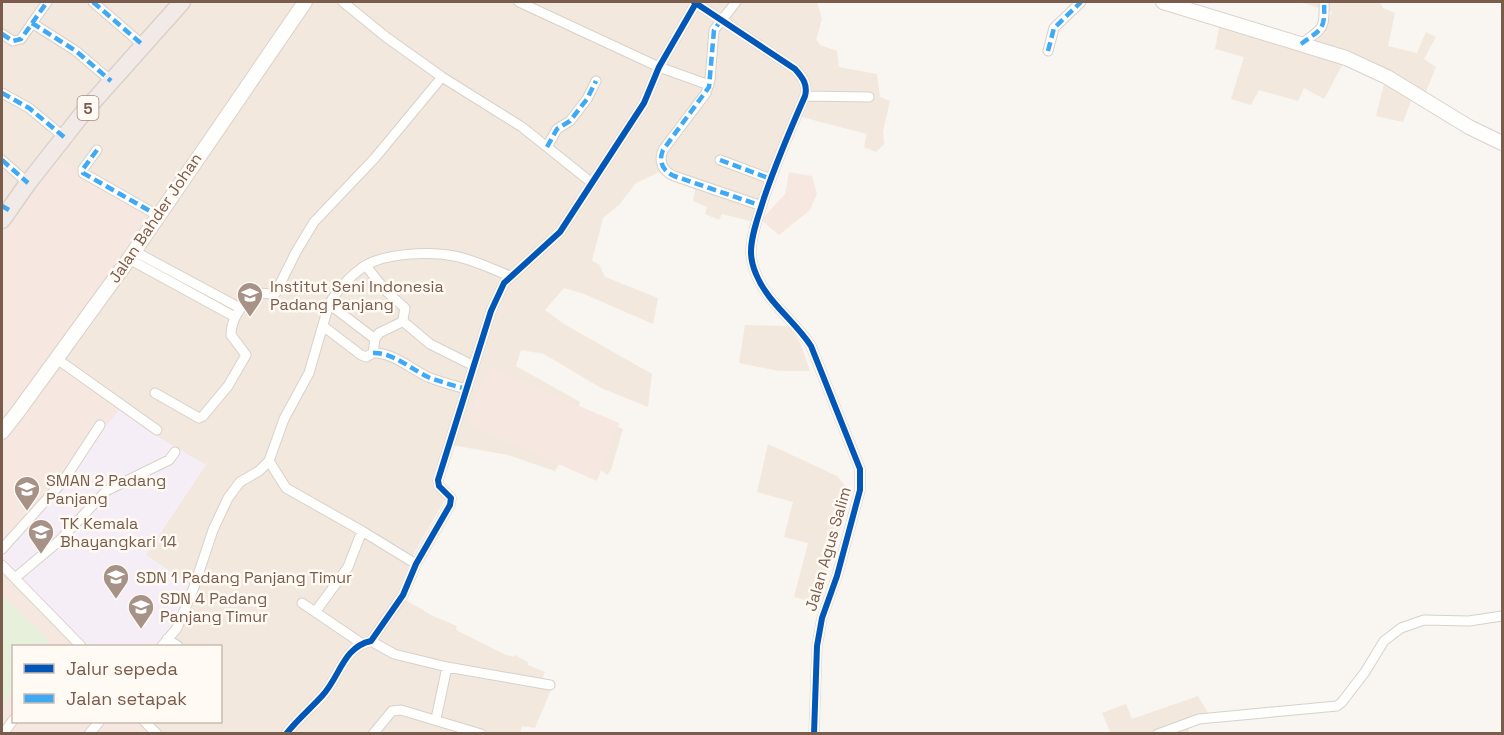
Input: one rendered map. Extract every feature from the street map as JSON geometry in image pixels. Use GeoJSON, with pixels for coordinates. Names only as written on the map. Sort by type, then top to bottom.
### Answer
{"type":"FeatureCollection","features":[{"type":"Feature","properties":{"kind":"highway","name":"5"},"geometry":{"type":"LineString","coordinates":[[4,212],[111,81],[182,2]]}},
{"type":"Feature","properties":{"kind":"main road","name":"Jalan Bahder Johan"},"geometry":{"type":"LineString","coordinates":[[2,432],[131,255],[305,2]]}},
{"type":"Feature","properties":{"kind":"main road"},"geometry":{"type":"LineString","coordinates":[[1163,2],[1346,58],[1387,77],[1469,127],[1503,143]]}},
{"type":"Feature","properties":{"kind":"street"},"geometry":{"type":"LineString","coordinates":[[2,34],[13,41],[18,41],[47,2]]}},
{"type":"Feature","properties":{"kind":"street"},"geometry":{"type":"LineString","coordinates":[[93,2],[144,46]]}},
{"type":"Feature","properties":{"kind":"street"},"geometry":{"type":"LineString","coordinates":[[343,2],[386,37],[442,77],[522,127],[592,183]]}},
{"type":"Feature","properties":{"kind":"street"},"geometry":{"type":"LineString","coordinates":[[519,2],[542,6],[659,67],[709,85]]}},
{"type":"Feature","properties":{"kind":"street"},"geometry":{"type":"LineString","coordinates":[[371,641],[403,596],[416,564],[450,505],[451,498],[439,486],[438,480],[491,311],[504,283],[560,232],[644,103],[659,67],[695,2],[795,69],[805,82],[805,96],[869,97]]}},
{"type":"Feature","properties":{"kind":"street"},"geometry":{"type":"LineString","coordinates":[[736,2],[714,33],[709,85],[706,93],[663,150],[662,166],[668,174],[762,206]]}},
{"type":"Feature","properties":{"kind":"street"},"geometry":{"type":"LineString","coordinates":[[1048,51],[1054,28],[1081,2]]}},
{"type":"Feature","properties":{"kind":"street"},"geometry":{"type":"LineString","coordinates":[[1301,44],[1322,28],[1325,21],[1324,2]]}},
{"type":"Feature","properties":{"kind":"street"},"geometry":{"type":"LineString","coordinates":[[32,23],[76,51],[111,81]]}},
{"type":"Feature","properties":{"kind":"street"},"geometry":{"type":"LineString","coordinates":[[155,393],[199,418],[203,416],[228,386],[246,355],[231,335],[235,317],[240,308],[257,293],[275,294],[314,222],[374,159],[442,77]]}},
{"type":"Feature","properties":{"kind":"street"},"geometry":{"type":"LineString","coordinates":[[547,147],[557,129],[567,123],[576,113],[596,81]]}},
{"type":"Feature","properties":{"kind":"street"},"geometry":{"type":"LineString","coordinates":[[2,96],[29,108],[64,137]]}},
{"type":"Feature","properties":{"kind":"street","name":"Jalan Agus Salim"},"geometry":{"type":"LineString","coordinates":[[805,96],[781,149],[762,206],[751,251],[756,274],[768,294],[802,331],[811,346],[860,470],[860,490],[837,576],[822,618],[814,734]]}},
{"type":"Feature","properties":{"kind":"street"},"geometry":{"type":"LineString","coordinates":[[98,150],[83,169],[86,176],[157,215]]}},
{"type":"Feature","properties":{"kind":"street"},"geometry":{"type":"LineString","coordinates":[[2,160],[28,183]]}},
{"type":"Feature","properties":{"kind":"street"},"geometry":{"type":"LineString","coordinates":[[720,160],[771,179]]}},
{"type":"Feature","properties":{"kind":"street"},"geometry":{"type":"LineString","coordinates":[[165,643],[177,628],[186,608],[213,530],[228,498],[240,483],[259,471],[269,461],[284,419],[309,373],[329,304],[335,295],[366,266],[393,257],[441,254],[457,256],[510,276]]}},
{"type":"Feature","properties":{"kind":"street"},"geometry":{"type":"LineString","coordinates":[[131,255],[240,308]]}},
{"type":"Feature","properties":{"kind":"street"},"geometry":{"type":"LineString","coordinates":[[131,255],[235,317]]}},
{"type":"Feature","properties":{"kind":"street"},"geometry":{"type":"LineString","coordinates":[[366,266],[385,290],[405,308],[404,321]]}},
{"type":"Feature","properties":{"kind":"street"},"geometry":{"type":"LineString","coordinates":[[329,304],[375,339]]}},
{"type":"Feature","properties":{"kind":"street"},"geometry":{"type":"LineString","coordinates":[[404,321],[430,344],[474,366]]}},
{"type":"Feature","properties":{"kind":"street"},"geometry":{"type":"LineString","coordinates":[[373,352],[375,339],[379,333],[404,321]]}},
{"type":"Feature","properties":{"kind":"street"},"geometry":{"type":"LineString","coordinates":[[322,326],[363,356],[373,352],[379,353],[431,378],[467,389]]}},
{"type":"Feature","properties":{"kind":"street"},"geometry":{"type":"LineString","coordinates":[[57,359],[157,430]]}},
{"type":"Feature","properties":{"kind":"street"},"geometry":{"type":"LineString","coordinates":[[2,549],[64,480],[100,425]]}},
{"type":"Feature","properties":{"kind":"street"},"geometry":{"type":"LineString","coordinates":[[15,578],[59,542],[106,491],[169,460],[176,452]]}},
{"type":"Feature","properties":{"kind":"street"},"geometry":{"type":"LineString","coordinates":[[269,461],[286,488],[416,564]]}},
{"type":"Feature","properties":{"kind":"street"},"geometry":{"type":"LineString","coordinates":[[315,611],[348,567],[362,531]]}},
{"type":"Feature","properties":{"kind":"street"},"geometry":{"type":"LineString","coordinates":[[2,565],[78,645]]}},
{"type":"Feature","properties":{"kind":"street"},"geometry":{"type":"LineString","coordinates":[[302,603],[361,643]]}},
{"type":"Feature","properties":{"kind":"street"},"geometry":{"type":"LineString","coordinates":[[1158,734],[1198,719],[1337,706],[1365,672],[1384,641],[1401,627],[1424,620],[1469,621],[1503,616]]}},
{"type":"Feature","properties":{"kind":"street"},"geometry":{"type":"LineString","coordinates":[[286,734],[325,693],[351,651],[361,643],[371,641],[394,654],[447,667],[550,685]]}},
{"type":"Feature","properties":{"kind":"street"},"geometry":{"type":"LineString","coordinates":[[436,719],[447,667]]}},
{"type":"Feature","properties":{"kind":"street"},"geometry":{"type":"LineString","coordinates":[[374,734],[388,715],[396,710],[436,719],[481,734]]}},
{"type":"Feature","properties":{"kind":"street"},"geometry":{"type":"LineString","coordinates":[[3,734],[12,722]]}},
{"type":"Feature","properties":{"kind":"street"},"geometry":{"type":"LineString","coordinates":[[146,723],[157,734]]}},
{"type":"Feature","properties":{"kind":"shaded area"},"geometry":{"type":"Polygon","coordinates":[[[2,2],[817,2],[822,19],[816,40],[820,45],[837,51],[839,67],[877,74],[880,97],[890,101],[883,131],[884,144],[876,152],[864,147],[867,134],[794,115],[754,222],[722,214],[719,220],[705,214],[707,207],[693,201],[696,185],[664,170],[636,183],[619,205],[603,218],[592,261],[599,264],[605,277],[658,298],[653,324],[584,294],[564,288],[545,310],[564,324],[652,374],[648,407],[601,388],[544,354],[521,350],[516,366],[580,402],[578,409],[623,429],[611,470],[607,475],[571,448],[568,449],[555,471],[508,455],[446,444],[432,478],[435,485],[447,496],[413,555],[397,595],[433,616],[457,626],[456,630],[504,654],[513,657],[515,655],[528,662],[528,665],[545,672],[540,686],[551,690],[535,728],[522,726],[520,734],[2,733],[2,2]]]}},
{"type":"Feature","properties":{"kind":"shaded area"},"geometry":{"type":"Polygon","coordinates":[[[1300,2],[1380,2],[1383,8],[1395,13],[1388,46],[1417,53],[1426,32],[1436,37],[1424,59],[1436,67],[1425,94],[1416,88],[1403,122],[1376,116],[1384,84],[1343,64],[1324,99],[1304,88],[1298,101],[1259,90],[1251,105],[1231,99],[1244,57],[1215,49],[1222,14],[1306,39],[1323,27],[1332,12],[1300,2]]]}},
{"type":"Feature","properties":{"kind":"shaded area"},"geometry":{"type":"Polygon","coordinates":[[[54,156],[154,216],[53,360],[119,410],[2,551],[2,236],[54,156]]]}},
{"type":"Feature","properties":{"kind":"shaded area"},"geometry":{"type":"Polygon","coordinates":[[[789,172],[812,176],[817,194],[810,210],[779,235],[761,220],[785,194],[789,172]]]}},
{"type":"Feature","properties":{"kind":"shaded area"},"geometry":{"type":"Polygon","coordinates":[[[745,325],[790,326],[801,345],[810,371],[779,371],[739,363],[745,325]]]}},
{"type":"Feature","properties":{"kind":"shaded area"},"geometry":{"type":"Polygon","coordinates":[[[489,367],[619,423],[597,481],[469,425],[475,398],[489,367]]]}},
{"type":"Feature","properties":{"kind":"shaded area"},"geometry":{"type":"Polygon","coordinates":[[[119,410],[150,432],[206,465],[146,555],[191,585],[172,625],[158,645],[84,645],[2,564],[2,551],[119,410]]]}},
{"type":"Feature","properties":{"kind":"shaded area"},"geometry":{"type":"Polygon","coordinates":[[[768,444],[837,476],[850,491],[820,604],[794,597],[808,543],[784,537],[793,502],[757,492],[768,444]]]}},
{"type":"Feature","properties":{"kind":"shaded area"},"geometry":{"type":"Polygon","coordinates":[[[2,578],[69,645],[12,645],[12,723],[139,723],[149,733],[2,733],[2,578]]]}},
{"type":"Feature","properties":{"kind":"shaded area"},"geometry":{"type":"Polygon","coordinates":[[[1198,696],[1210,716],[1190,727],[1188,733],[1111,734],[1102,713],[1126,704],[1132,719],[1198,696]]]}},
{"type":"Feature","properties":{"kind":"green space"},"geometry":{"type":"Polygon","coordinates":[[[2,595],[49,639],[45,645],[12,645],[12,693],[2,709],[2,595]]]}},
{"type":"Feature","properties":{"kind":"marked path"},"geometry":{"type":"LineString","coordinates":[[2,34],[13,41],[21,39],[47,2]]}},
{"type":"Feature","properties":{"kind":"marked path"},"geometry":{"type":"LineString","coordinates":[[93,2],[144,46]]}},
{"type":"Feature","properties":{"kind":"marked path"},"geometry":{"type":"LineString","coordinates":[[1048,51],[1054,28],[1081,2]]}},
{"type":"Feature","properties":{"kind":"marked path"},"geometry":{"type":"LineString","coordinates":[[1301,44],[1321,28],[1324,18],[1324,2]]}},
{"type":"Feature","properties":{"kind":"marked path"},"geometry":{"type":"LineString","coordinates":[[722,19],[714,30],[709,87],[663,150],[661,162],[664,169],[674,176],[762,206]]}},
{"type":"Feature","properties":{"kind":"marked path"},"geometry":{"type":"LineString","coordinates":[[32,23],[76,51],[111,81]]}},
{"type":"Feature","properties":{"kind":"marked path"},"geometry":{"type":"LineString","coordinates":[[547,147],[557,129],[570,121],[587,99],[596,81]]}},
{"type":"Feature","properties":{"kind":"marked path"},"geometry":{"type":"LineString","coordinates":[[2,93],[29,108],[64,137]]}},
{"type":"Feature","properties":{"kind":"marked path"},"geometry":{"type":"LineString","coordinates":[[97,150],[83,169],[83,173],[157,215]]}},
{"type":"Feature","properties":{"kind":"marked path"},"geometry":{"type":"LineString","coordinates":[[2,160],[28,183]]}},
{"type":"Feature","properties":{"kind":"marked path"},"geometry":{"type":"LineString","coordinates":[[720,160],[771,179]]}},
{"type":"Feature","properties":{"kind":"marked path"},"geometry":{"type":"LineString","coordinates":[[2,206],[9,210]]}},
{"type":"Feature","properties":{"kind":"marked path"},"geometry":{"type":"LineString","coordinates":[[373,353],[388,355],[430,378],[467,389]]}},
{"type":"Feature","properties":{"kind":"cycle path"},"geometry":{"type":"LineString","coordinates":[[694,2],[795,69],[806,88],[805,96],[764,198],[754,231],[751,252],[754,269],[767,294],[811,346],[860,469],[860,490],[837,576],[822,618],[817,646],[814,734]]}},
{"type":"Feature","properties":{"kind":"cycle path"},"geometry":{"type":"LineString","coordinates":[[286,734],[322,696],[354,649],[371,641],[403,595],[416,564],[450,505],[451,498],[439,486],[438,480],[491,311],[504,283],[560,232],[644,103],[659,67],[696,3]]}},
{"type":"Feature","properties":{"kind":"place","name":"Institut Seni Indonesia Padang Panjang"},"geometry":{"type":"Point","coordinates":[250,318]}},
{"type":"Feature","properties":{"kind":"place","name":"SMAN 2 Padang Panjang"},"geometry":{"type":"Point","coordinates":[27,512]}},
{"type":"Feature","properties":{"kind":"place","name":"TK Kemala Bhayangkari 14"},"geometry":{"type":"Point","coordinates":[41,555]}},
{"type":"Feature","properties":{"kind":"place","name":"SDN 1 Padang Panjang Timur"},"geometry":{"type":"Point","coordinates":[116,600]}},
{"type":"Feature","properties":{"kind":"place","name":"SDN 4 Padang Panjang Timur"},"geometry":{"type":"Point","coordinates":[141,630]}}]}
